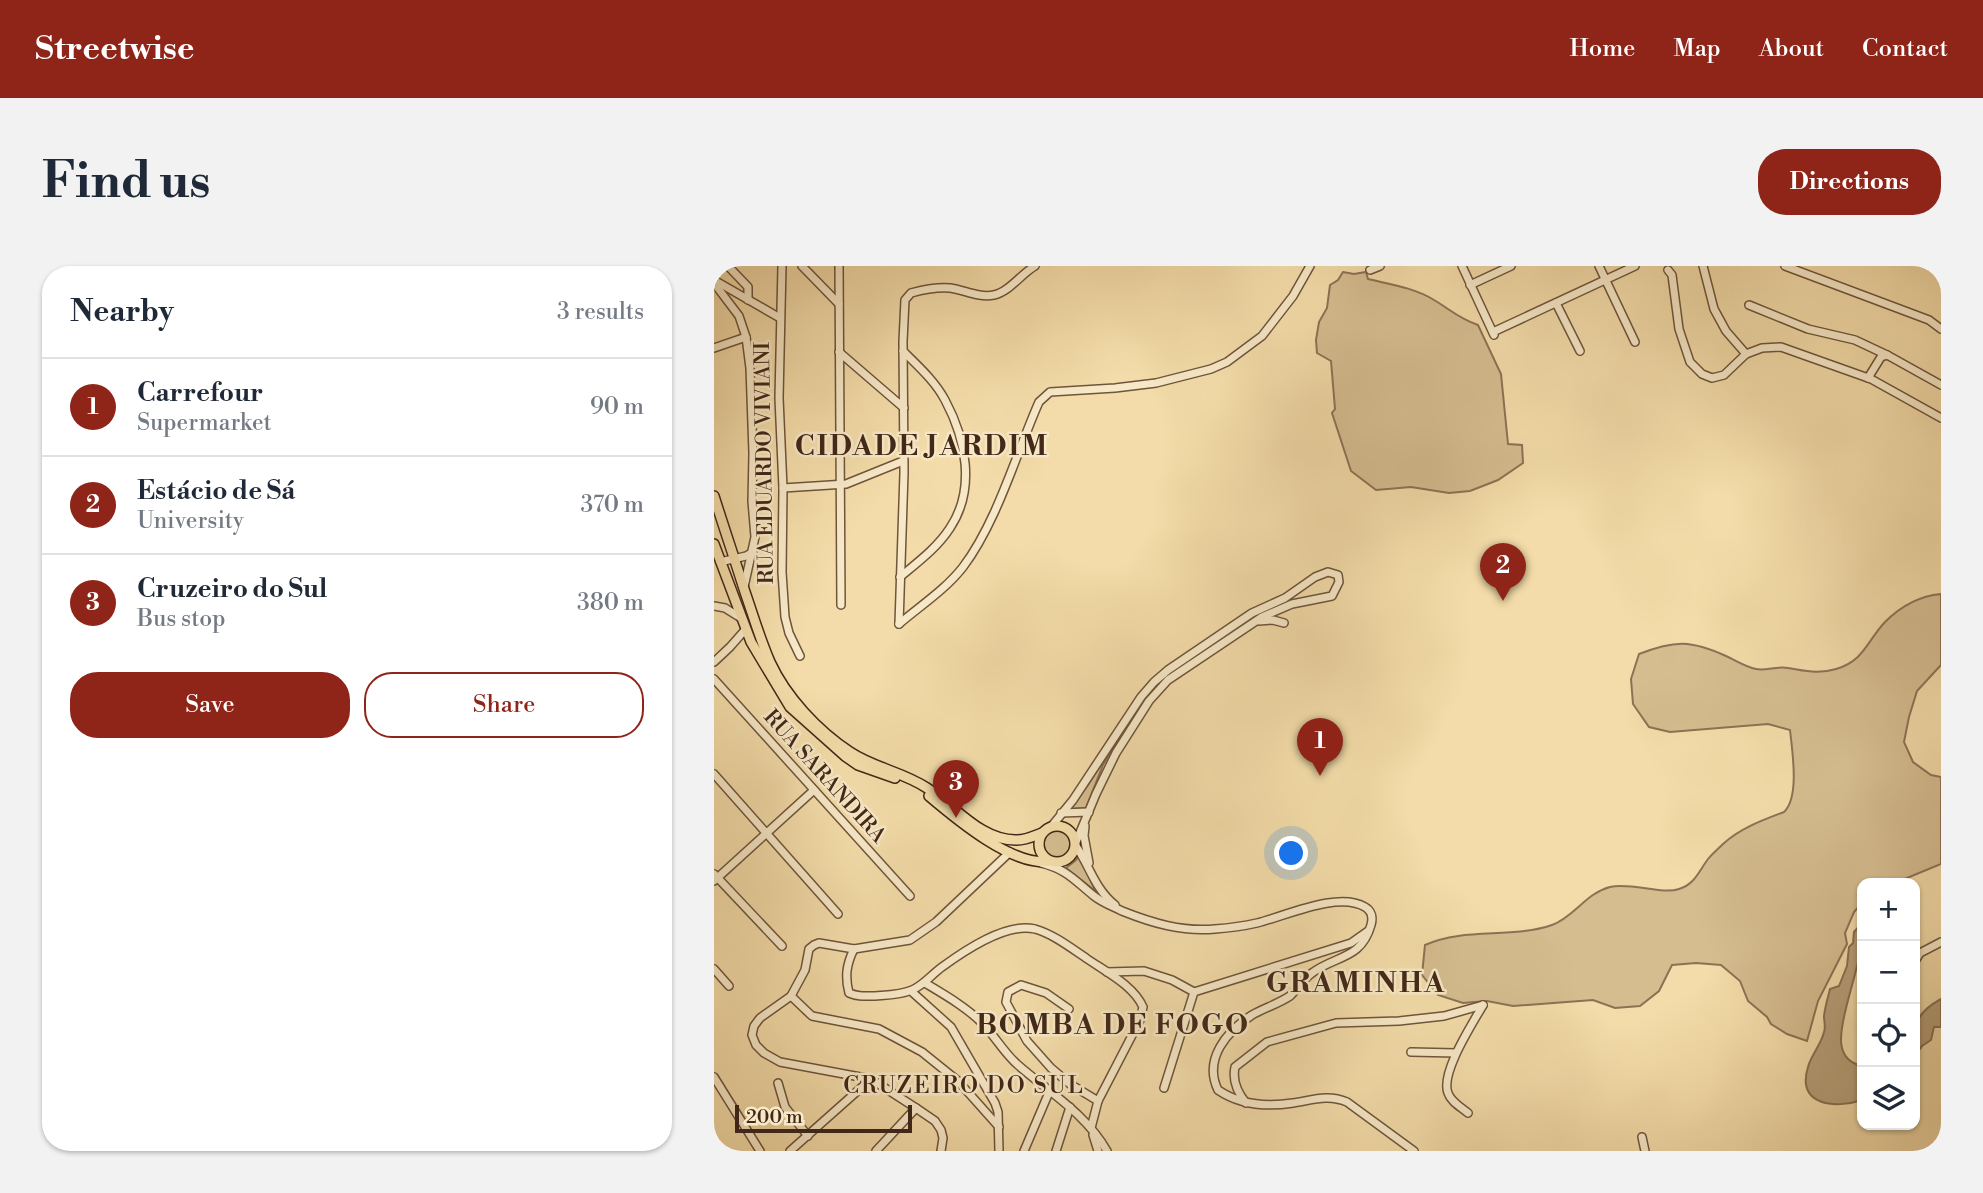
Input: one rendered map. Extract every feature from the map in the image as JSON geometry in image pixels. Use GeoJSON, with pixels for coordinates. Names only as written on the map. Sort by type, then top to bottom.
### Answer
{"type":"FeatureCollection","features":[{"type":"Feature","properties":{"kind":"main road"},"geometry":{"type":"LineString","coordinates":[[714,496],[771,663],[790,695],[806,714],[849,752],[926,787],[986,833],[1007,839],[1026,839],[1053,823]]}},
{"type":"Feature","properties":{"kind":"main road"},"geometry":{"type":"LineString","coordinates":[[714,544],[745,630],[790,707],[845,756],[858,765],[924,792],[981,837],[1010,852],[1048,862],[1064,861],[1075,851],[1076,844],[1072,832],[1053,823],[1032,834],[1007,839]]}},
{"type":"Feature","properties":{"kind":"main road"},"geometry":{"type":"LineString","coordinates":[[1048,862],[1040,850],[1040,838],[1053,823]]}},
{"type":"Feature","properties":{"kind":"street"},"geometry":{"type":"LineString","coordinates":[[728,266],[748,286],[748,300]]}},
{"type":"Feature","properties":{"kind":"street","name":"RUA EDUARDO VIVIANI"},"geometry":{"type":"LineString","coordinates":[[782,266],[779,397],[783,488],[782,572],[785,617],[800,656]]}},
{"type":"Feature","properties":{"kind":"street"},"geometry":{"type":"LineString","coordinates":[[802,266],[839,304]]}},
{"type":"Feature","properties":{"kind":"street"},"geometry":{"type":"LineString","coordinates":[[839,266],[841,605]]}},
{"type":"Feature","properties":{"kind":"street"},"geometry":{"type":"LineString","coordinates":[[1035,266],[1023,273],[1007,289],[994,295],[972,295],[950,288],[911,293],[905,300],[899,624],[950,582],[962,568],[1000,498],[1040,402],[1050,392],[1156,383],[1211,369],[1227,362],[1262,336],[1293,296],[1310,266]]}},
{"type":"Feature","properties":{"kind":"street"},"geometry":{"type":"LineString","coordinates":[[1370,270],[1380,266]]}},
{"type":"Feature","properties":{"kind":"street"},"geometry":{"type":"LineString","coordinates":[[1462,266],[1493,334],[1635,266]]}},
{"type":"Feature","properties":{"kind":"street"},"geometry":{"type":"LineString","coordinates":[[1470,285],[1511,266]]}},
{"type":"Feature","properties":{"kind":"street"},"geometry":{"type":"LineString","coordinates":[[1599,266],[1635,342]]}},
{"type":"Feature","properties":{"kind":"street"},"geometry":{"type":"LineString","coordinates":[[1703,266],[1714,309],[1726,331],[1746,354]]}},
{"type":"Feature","properties":{"kind":"street"},"geometry":{"type":"LineString","coordinates":[[1786,266],[1930,320],[1941,329]]}},
{"type":"Feature","properties":{"kind":"street"},"geometry":{"type":"LineString","coordinates":[[1931,266],[1941,268]]}},
{"type":"Feature","properties":{"kind":"street"},"geometry":{"type":"LineString","coordinates":[[1668,270],[1672,275],[1679,328],[1690,362],[1702,374],[1712,378],[1724,375],[1746,354],[1762,348],[1781,347],[1868,378],[1941,418]]}},
{"type":"Feature","properties":{"kind":"street"},"geometry":{"type":"LineString","coordinates":[[714,282],[780,318]]}},
{"type":"Feature","properties":{"kind":"street"},"geometry":{"type":"LineString","coordinates":[[714,282],[739,316],[746,337],[750,368],[755,537],[744,588]]}},
{"type":"Feature","properties":{"kind":"street"},"geometry":{"type":"LineString","coordinates":[[1556,303],[1580,351]]}},
{"type":"Feature","properties":{"kind":"street"},"geometry":{"type":"LineString","coordinates":[[1749,306],[1808,329],[1855,340],[1941,385]]}},
{"type":"Feature","properties":{"kind":"street"},"geometry":{"type":"LineString","coordinates":[[714,348],[746,337]]}},
{"type":"Feature","properties":{"kind":"street"},"geometry":{"type":"LineString","coordinates":[[900,577],[931,551],[950,528],[961,506],[966,474],[961,437],[945,399],[926,374],[903,351]]}},
{"type":"Feature","properties":{"kind":"street"},"geometry":{"type":"LineString","coordinates":[[839,352],[904,408]]}},
{"type":"Feature","properties":{"kind":"street"},"geometry":{"type":"LineString","coordinates":[[1868,378],[1881,357],[1887,355]]}},
{"type":"Feature","properties":{"kind":"street"},"geometry":{"type":"LineString","coordinates":[[783,488],[846,484],[903,461]]}},
{"type":"Feature","properties":{"kind":"street"},"geometry":{"type":"LineString","coordinates":[[720,562],[753,552]]}},
{"type":"Feature","properties":{"kind":"street"},"geometry":{"type":"LineString","coordinates":[[1053,823],[1154,682],[1252,613],[1285,602],[1332,596],[1339,578],[1335,572],[1315,577],[1285,602],[1168,680],[1155,694],[1116,753],[1076,844],[1091,875],[1107,898],[1121,910]]}},
{"type":"Feature","properties":{"kind":"street"},"geometry":{"type":"LineString","coordinates":[[714,606],[725,608],[741,618]]}},
{"type":"Feature","properties":{"kind":"street"},"geometry":{"type":"LineString","coordinates":[[1249,626],[1263,620],[1284,623]]}},
{"type":"Feature","properties":{"kind":"street"},"geometry":{"type":"LineString","coordinates":[[714,662],[745,630]]}},
{"type":"Feature","properties":{"kind":"street"},"geometry":{"type":"LineString","coordinates":[[730,647],[751,642]]}},
{"type":"Feature","properties":{"kind":"street","name":"RUA SARANDIRA"},"geometry":{"type":"LineString","coordinates":[[714,679],[910,896]]}},
{"type":"Feature","properties":{"kind":"street"},"geometry":{"type":"LineString","coordinates":[[714,774],[838,914]]}},
{"type":"Feature","properties":{"kind":"street"},"geometry":{"type":"LineString","coordinates":[[782,947],[715,877],[814,790]]}},
{"type":"Feature","properties":{"kind":"street"},"geometry":{"type":"LineString","coordinates":[[1053,823],[1089,812]]}},
{"type":"Feature","properties":{"kind":"street"},"geometry":{"type":"LineString","coordinates":[[1085,822],[1084,836],[1091,875]]}},
{"type":"Feature","properties":{"kind":"street"},"geometry":{"type":"LineString","coordinates":[[941,1151],[941,1130],[934,1121],[916,1108],[872,1079],[780,1062],[756,1045],[752,1035],[754,1026],[760,1018],[791,996],[805,970],[809,949],[814,945],[819,943],[854,949],[910,940],[974,887],[1010,852]]}},
{"type":"Feature","properties":{"kind":"street"},"geometry":{"type":"LineString","coordinates":[[1048,862],[1108,905],[1164,926],[1214,929],[1258,923],[1330,902],[1366,907],[1372,916],[1369,931],[1360,948],[1310,974],[1291,995],[1252,1015],[1228,1034],[1217,1050],[1213,1068],[1215,1083],[1218,1090],[1247,1103],[1287,1104],[1328,1097],[1348,1101],[1415,1151]]}},
{"type":"Feature","properties":{"kind":"street"},"geometry":{"type":"LineString","coordinates":[[1048,862],[1062,870]]}},
{"type":"Feature","properties":{"kind":"street"},"geometry":{"type":"LineString","coordinates":[[854,949],[848,960],[845,979],[849,993],[859,997],[895,995],[911,991],[925,983],[940,968],[986,939],[1016,928],[1034,929],[1063,943],[1138,996],[1143,1007],[1140,1020],[1098,1101],[1091,1129],[1098,1151]]}},
{"type":"Feature","properties":{"kind":"street"},"geometry":{"type":"LineString","coordinates":[[1106,972],[1144,971],[1172,980],[1194,992],[1351,943],[1369,931]]}},
{"type":"Feature","properties":{"kind":"street"},"geometry":{"type":"LineString","coordinates":[[1920,953],[1941,943]]}},
{"type":"Feature","properties":{"kind":"street"},"geometry":{"type":"LineString","coordinates":[[714,969],[729,986]]}},
{"type":"Feature","properties":{"kind":"street"},"geometry":{"type":"LineString","coordinates":[[925,983],[981,1022],[1014,1062],[1070,1107],[1107,1151]]}},
{"type":"Feature","properties":{"kind":"street"},"geometry":{"type":"LineString","coordinates":[[1069,1009],[1046,993],[1021,985],[1008,992],[1006,1002],[1027,1041],[1051,1068],[1070,1084],[1098,1101]]}},
{"type":"Feature","properties":{"kind":"street"},"geometry":{"type":"LineString","coordinates":[[911,991],[950,1027],[995,1103],[999,1151]]}},
{"type":"Feature","properties":{"kind":"street"},"geometry":{"type":"LineString","coordinates":[[1164,1088],[1194,992]]}},
{"type":"Feature","properties":{"kind":"street"},"geometry":{"type":"LineString","coordinates":[[791,996],[812,1016],[879,1029],[922,1052],[958,1081],[999,1126]]}},
{"type":"Feature","properties":{"kind":"street"},"geometry":{"type":"LineString","coordinates":[[1247,1103],[1233,1077],[1235,1067],[1267,1042],[1336,1023],[1444,1016],[1483,1005],[1456,1053],[1447,1083],[1447,1091],[1468,1113]]}},
{"type":"Feature","properties":{"kind":"street"},"geometry":{"type":"LineString","coordinates":[[1411,1052],[1456,1053]]}},
{"type":"Feature","properties":{"kind":"street"},"geometry":{"type":"LineString","coordinates":[[714,1077],[760,1151]]}},
{"type":"Feature","properties":{"kind":"street"},"geometry":{"type":"LineString","coordinates":[[790,1151],[872,1079]]}},
{"type":"Feature","properties":{"kind":"street"},"geometry":{"type":"LineString","coordinates":[[778,1083],[785,1107],[808,1136]]}},
{"type":"Feature","properties":{"kind":"street"},"geometry":{"type":"LineString","coordinates":[[1024,1151],[1050,1090]]}},
{"type":"Feature","properties":{"kind":"street"},"geometry":{"type":"LineString","coordinates":[[1056,1151],[1070,1107]]}},
{"type":"Feature","properties":{"kind":"street"},"geometry":{"type":"LineString","coordinates":[[876,1151],[916,1108]]}},
{"type":"Feature","properties":{"kind":"street"},"geometry":{"type":"LineString","coordinates":[[1642,1137],[1645,1151]]}},
{"type":"Feature","properties":{"kind":"shaded area"},"geometry":{"type":"Polygon","coordinates":[[[1343,272],[1366,272],[1368,279],[1419,292],[1478,325],[1501,374],[1508,444],[1522,445],[1523,463],[1498,480],[1470,491],[1449,493],[1411,487],[1376,490],[1351,471],[1332,413],[1335,409],[1331,361],[1317,353],[1316,340],[1319,322],[1327,308],[1330,285],[1338,280],[1343,272]]]}},
{"type":"Feature","properties":{"kind":"shaded area"},"geometry":{"type":"Polygon","coordinates":[[[1941,594],[1941,665],[1917,691],[1904,742],[1913,762],[1931,775],[1941,777],[1941,864],[1907,878],[1857,878],[1857,909],[1845,933],[1847,944],[1818,1001],[1807,1041],[1787,1034],[1771,1024],[1767,1017],[1748,1001],[1740,981],[1721,965],[1672,965],[1659,991],[1640,1006],[1615,1008],[1593,1000],[1513,1006],[1487,1001],[1463,1003],[1438,995],[1422,975],[1425,945],[1456,936],[1520,931],[1552,925],[1567,917],[1594,894],[1610,887],[1627,886],[1664,891],[1684,887],[1696,877],[1711,855],[1730,838],[1752,825],[1784,812],[1789,805],[1794,773],[1790,730],[1768,724],[1670,732],[1649,727],[1633,704],[1631,679],[1639,654],[1663,646],[1683,644],[1703,647],[1756,669],[1830,671],[1853,661],[1885,622],[1904,607],[1925,597],[1941,594]]]}},
{"type":"Feature","properties":{"kind":"shaded area"},"geometry":{"type":"Polygon","coordinates":[[[1115,743],[1086,808],[1071,809],[1088,785],[1115,743]]]}},
{"type":"Feature","properties":{"kind":"shaded area"},"geometry":{"type":"Polygon","coordinates":[[[1058,828],[1069,832],[1073,843],[1069,854],[1058,858],[1047,854],[1043,843],[1047,832],[1058,828]]]}},
{"type":"Feature","properties":{"kind":"shaded area"},"geometry":{"type":"Polygon","coordinates":[[[1079,855],[1093,886],[1099,894],[1066,868],[1079,855]]]}},
{"type":"Feature","properties":{"kind":"shaded area"},"geometry":{"type":"Polygon","coordinates":[[[1857,929],[1857,966],[1841,1041],[1846,1056],[1857,1064],[1857,1102],[1830,1104],[1813,1097],[1806,1080],[1811,1058],[1825,1030],[1824,1016],[1830,989],[1839,986],[1847,966],[1857,929]]]}},
{"type":"Feature","properties":{"kind":"shaded area"},"geometry":{"type":"Polygon","coordinates":[[[1941,999],[1941,1027],[1934,1027],[1931,1040],[1920,1049],[1920,1016],[1941,999]]]}},
{"type":"Feature","properties":{"kind":"place","name":"Estácio de Sá"},"geometry":{"type":"Point","coordinates":[1503,601]}},
{"type":"Feature","properties":{"kind":"place","name":"Carrefour"},"geometry":{"type":"Point","coordinates":[1320,776]}},
{"type":"Feature","properties":{"kind":"place","name":"Cruzeiro do Sul"},"geometry":{"type":"Point","coordinates":[956,818]}},
{"type":"Feature","properties":{"kind":"district","name":"CIDADE JARDIM"},"geometry":{"type":"Point","coordinates":[922,445]}},
{"type":"Feature","properties":{"kind":"district","name":"GRAMINHA"},"geometry":{"type":"Point","coordinates":[1356,982]}},
{"type":"Feature","properties":{"kind":"district","name":"BOMBA DE FOGO"},"geometry":{"type":"Point","coordinates":[1113,1024]}},
{"type":"Feature","properties":{"kind":"district","name":"CRUZEIRO DO SUL"},"geometry":{"type":"Point","coordinates":[964,1085]}}]}
